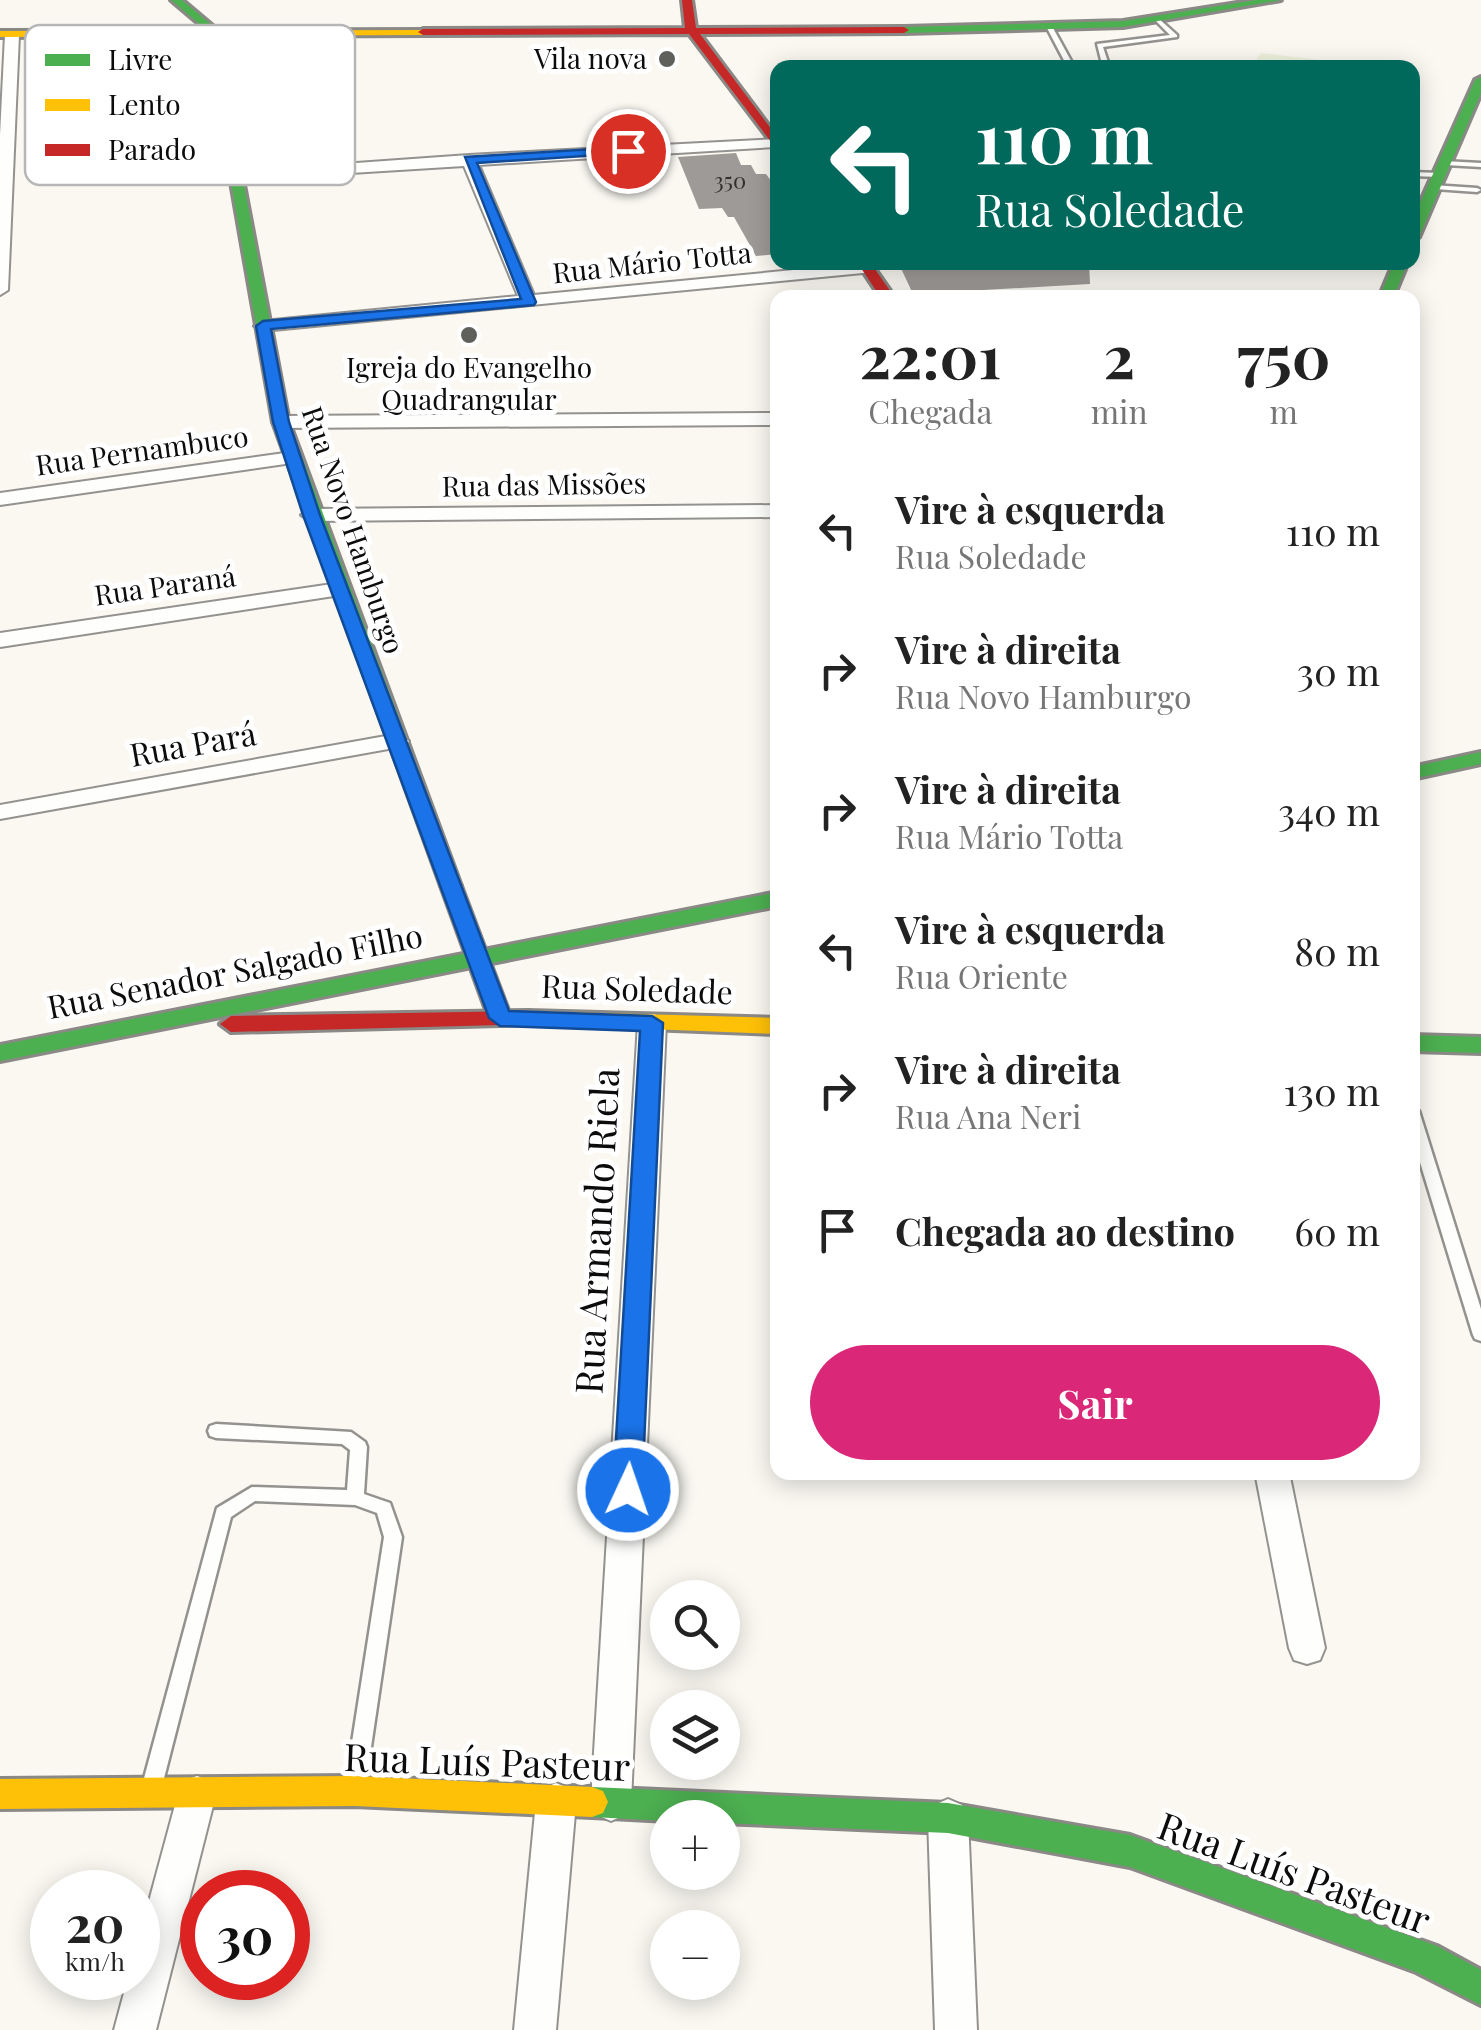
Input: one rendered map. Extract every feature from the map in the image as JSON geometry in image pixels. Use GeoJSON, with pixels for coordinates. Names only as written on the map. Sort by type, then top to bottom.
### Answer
{"type":"FeatureCollection","features":[{"type":"Feature","properties":{"kind":"street"},"geometry":{"type":"LineString","coordinates":[[176,0],[206,25]]}},
{"type":"Feature","properties":{"kind":"street"},"geometry":{"type":"LineString","coordinates":[[688,0],[691,29],[770,137]]}},
{"type":"Feature","properties":{"kind":"street"},"geometry":{"type":"LineString","coordinates":[[355,32],[1050,28],[1158,20],[1276,0]]}},
{"type":"Feature","properties":{"kind":"street"},"geometry":{"type":"LineString","coordinates":[[0,290],[6,34]]}},
{"type":"Feature","properties":{"kind":"street"},"geometry":{"type":"LineString","coordinates":[[1420,219],[1481,80]]}},
{"type":"Feature","properties":{"kind":"street"},"geometry":{"type":"LineString","coordinates":[[355,167],[770,145]]}},
{"type":"Feature","properties":{"kind":"street"},"geometry":{"type":"LineString","coordinates":[[469,159],[529,302]]}},
{"type":"Feature","properties":{"kind":"street","name":"Rua Novo Hamburgo"},"geometry":{"type":"LineString","coordinates":[[238,185],[281,422],[292,458],[500,1018]]}},
{"type":"Feature","properties":{"kind":"street","name":"Rua Mário Totta"},"geometry":{"type":"LineString","coordinates":[[263,326],[828,270]]}},
{"type":"Feature","properties":{"kind":"street"},"geometry":{"type":"LineString","coordinates":[[281,422],[770,420]]}},
{"type":"Feature","properties":{"kind":"street","name":"Rua Pernambuco"},"geometry":{"type":"LineString","coordinates":[[0,499],[292,458]]}},
{"type":"Feature","properties":{"kind":"street","name":"Rua das Missões"},"geometry":{"type":"LineString","coordinates":[[312,515],[770,511]]}},
{"type":"Feature","properties":{"kind":"street","name":"Rua Paraná"},"geometry":{"type":"LineString","coordinates":[[0,640],[339,590]]}},
{"type":"Feature","properties":{"kind":"street","name":"Rua Pará"},"geometry":{"type":"LineString","coordinates":[[0,812],[397,741]]}},
{"type":"Feature","properties":{"kind":"street"},"geometry":{"type":"LineString","coordinates":[[1420,770],[1481,758]]}},
{"type":"Feature","properties":{"kind":"street","name":"Rua Senador Salgado Filho"},"geometry":{"type":"LineString","coordinates":[[0,1052],[770,901]]}},
{"type":"Feature","properties":{"kind":"street","name":"Rua Soledade"},"geometry":{"type":"LineString","coordinates":[[134,1025],[500,1018],[770,1026]]}},
{"type":"Feature","properties":{"kind":"street","name":"Rua Armando Riela"},"geometry":{"type":"LineString","coordinates":[[611,1802],[652,1023]]}},
{"type":"Feature","properties":{"kind":"street"},"geometry":{"type":"LineString","coordinates":[[1420,1043],[1481,1045]]}},
{"type":"Feature","properties":{"kind":"street"},"geometry":{"type":"LineString","coordinates":[[1274,1480],[1308,1648]]}},
{"type":"Feature","properties":{"kind":"street","name":"Rua Luís Pasteur"},"geometry":{"type":"LineString","coordinates":[[0,1794],[354,1791],[948,1818],[1130,1851],[1425,1958],[1481,1988]]}},
{"type":"Feature","properties":{"kind":"street"},"geometry":{"type":"LineString","coordinates":[[135,2030],[197,1794]]}},
{"type":"Feature","properties":{"kind":"street"},"geometry":{"type":"LineString","coordinates":[[535,2030],[556,1802]]}},
{"type":"Feature","properties":{"kind":"street"},"geometry":{"type":"LineString","coordinates":[[948,1818],[956,2030]]}},
{"type":"Feature","properties":{"kind":"street"},"geometry":{"type":"LineString","coordinates":[[1425,1958],[1481,1960]]}},
{"type":"Feature","properties":{"kind":"lane"},"geometry":{"type":"LineString","coordinates":[[1104,60],[1099,45],[1175,36],[1158,20]]}},
{"type":"Feature","properties":{"kind":"lane"},"geometry":{"type":"LineString","coordinates":[[1050,28],[1068,60]]}},
{"type":"Feature","properties":{"kind":"lane"},"geometry":{"type":"LineString","coordinates":[[1420,174],[1440,175],[1481,165]]}},
{"type":"Feature","properties":{"kind":"lane"},"geometry":{"type":"LineString","coordinates":[[1440,175],[1477,190]]}},
{"type":"Feature","properties":{"kind":"lane"},"geometry":{"type":"LineString","coordinates":[[1420,1137],[1481,1335]]}},
{"type":"Feature","properties":{"kind":"lane"},"geometry":{"type":"LineString","coordinates":[[216,1431],[345,1436],[359,1447],[355,1498]]}},
{"type":"Feature","properties":{"kind":"lane"},"geometry":{"type":"LineString","coordinates":[[148,1790],[158,1772],[223,1512],[252,1494],[355,1498],[384,1508],[393,1537],[354,1791]]}},
{"type":"Feature","properties":{"kind":"green space"},"geometry":{"type":"Polygon","coordinates":[[[1261,53],[1320,60],[1256,60],[1261,53]]]}},
{"type":"Feature","properties":{"kind":"building"},"geometry":{"type":"Polygon","coordinates":[[[736,153],[741,165],[751,165],[756,174],[766,174],[770,179],[770,255],[756,256],[734,217],[728,217],[722,208],[699,209],[678,157],[736,153]]]}},
{"type":"Feature","properties":{"kind":"building"},"geometry":{"type":"Polygon","coordinates":[[[902,270],[1089,270],[1090,284],[911,290],[902,270]]]}},
{"type":"Feature","properties":{"kind":"traffic: fast"},"geometry":{"type":"LineString","coordinates":[[176,0],[207,25]]}},
{"type":"Feature","properties":{"kind":"traffic: fast"},"geometry":{"type":"LineString","coordinates":[[904,30],[1123,24],[1276,0]]}},
{"type":"Feature","properties":{"kind":"traffic: fast"},"geometry":{"type":"LineString","coordinates":[[1420,219],[1481,80]]}},
{"type":"Feature","properties":{"kind":"traffic: fast"},"geometry":{"type":"LineString","coordinates":[[238,185],[281,422],[451,886]]}},
{"type":"Feature","properties":{"kind":"traffic: fast"},"geometry":{"type":"LineString","coordinates":[[1389,290],[1398,270]]}},
{"type":"Feature","properties":{"kind":"traffic: fast"},"geometry":{"type":"LineString","coordinates":[[1420,771],[1481,758]]}},
{"type":"Feature","properties":{"kind":"traffic: fast"},"geometry":{"type":"LineString","coordinates":[[0,1053],[770,901]]}},
{"type":"Feature","properties":{"kind":"traffic: fast"},"geometry":{"type":"LineString","coordinates":[[1420,1043],[1481,1045]]}},
{"type":"Feature","properties":{"kind":"traffic: fast"},"geometry":{"type":"LineString","coordinates":[[592,1802],[948,1818],[1130,1851],[1425,1958],[1481,1988]]}},
{"type":"Feature","properties":{"kind":"traffic: slow"},"geometry":{"type":"LineString","coordinates":[[355,32],[423,32]]}},
{"type":"Feature","properties":{"kind":"traffic: slow"},"geometry":{"type":"LineString","coordinates":[[0,34],[25,34]]}},
{"type":"Feature","properties":{"kind":"traffic: slow"},"geometry":{"type":"LineString","coordinates":[[451,886],[500,1018]]}},
{"type":"Feature","properties":{"kind":"traffic: slow"},"geometry":{"type":"LineString","coordinates":[[528,1019],[770,1026]]}},
{"type":"Feature","properties":{"kind":"traffic: slow"},"geometry":{"type":"LineString","coordinates":[[0,1794],[355,1791],[592,1802]]}},
{"type":"Feature","properties":{"kind":"traffic: jam"},"geometry":{"type":"LineString","coordinates":[[687,0],[691,29],[770,136]]}},
{"type":"Feature","properties":{"kind":"traffic: jam"},"geometry":{"type":"LineString","coordinates":[[423,32],[904,30]]}},
{"type":"Feature","properties":{"kind":"traffic: jam"},"geometry":{"type":"LineString","coordinates":[[869,270],[882,290]]}},
{"type":"Feature","properties":{"kind":"traffic: jam"},"geometry":{"type":"LineString","coordinates":[[231,1024],[528,1019]]}},
{"type":"Feature","properties":{"kind":"place","name":"Vila nova"},"geometry":{"type":"Point","coordinates":[667,59]}},
{"type":"Feature","properties":{"kind":"place","name":"Igreja do Evangelho Quadrangular"},"geometry":{"type":"Point","coordinates":[469,335]}},
{"type":"Feature","properties":{"kind":"route"},"geometry":{"type":"LineString","coordinates":[[628,151],[469,159],[529,302],[263,326],[281,422],[312,515],[500,1018],[652,1023],[628,1490]]}}]}
